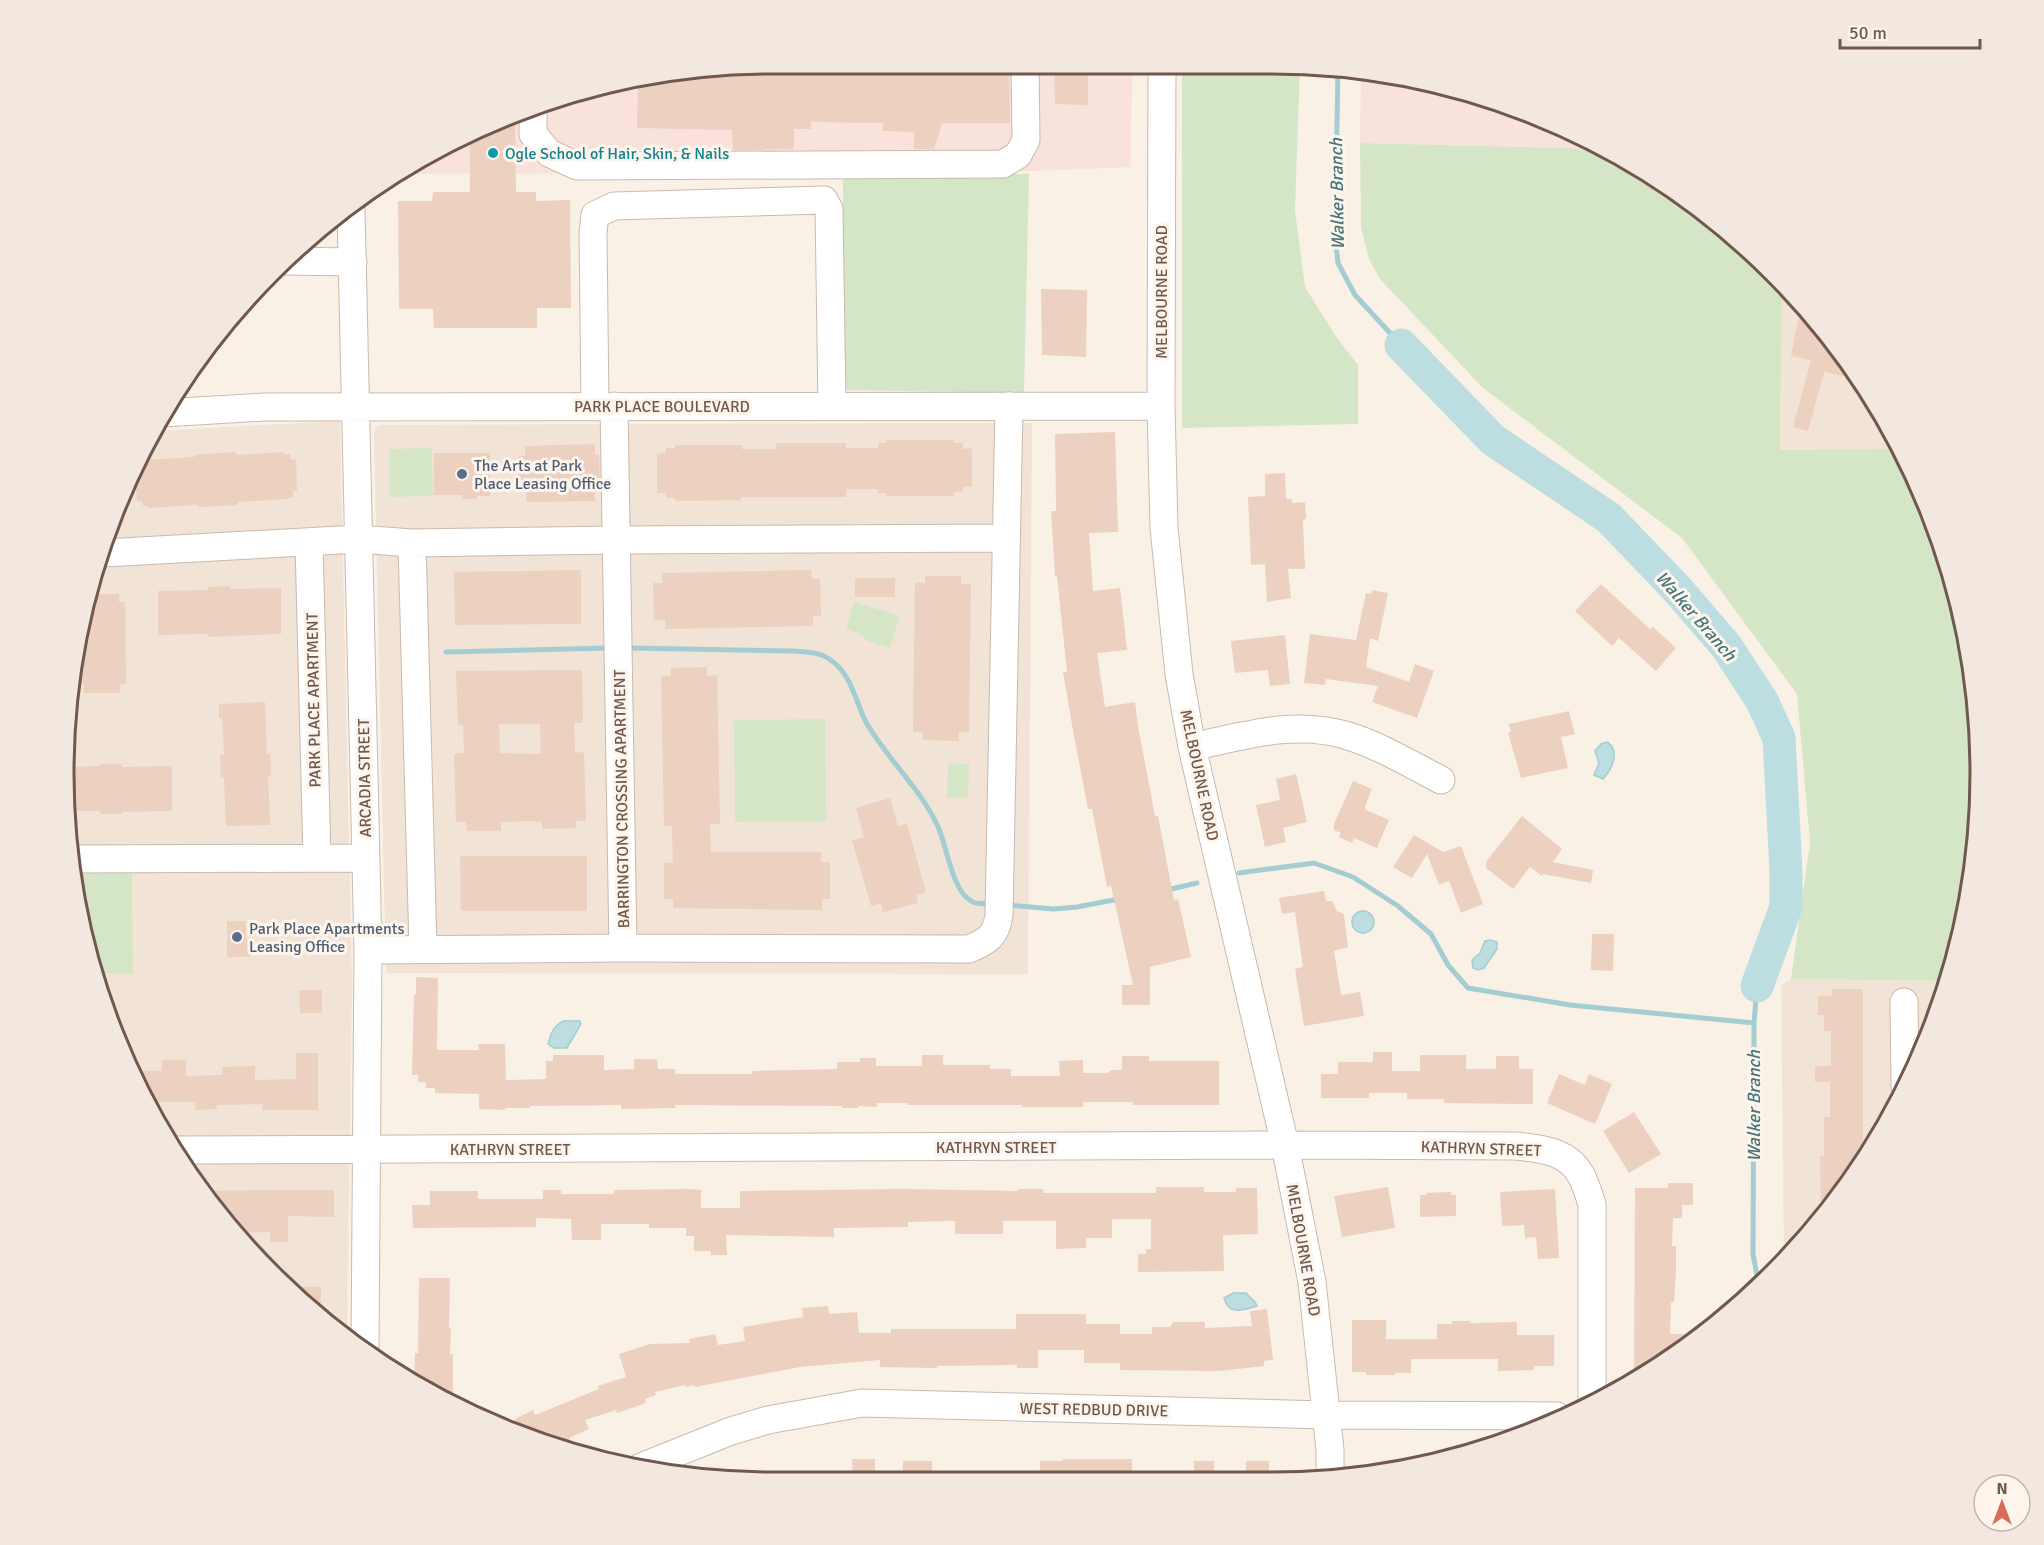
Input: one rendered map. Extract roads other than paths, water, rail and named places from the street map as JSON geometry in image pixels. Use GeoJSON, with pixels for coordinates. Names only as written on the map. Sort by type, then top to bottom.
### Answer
{"type":"FeatureCollection","features":[{"type":"Feature","properties":{"kind":"street"},"geometry":{"type":"LineString","coordinates":[[533,117],[533,134],[549,153],[578,166],[1003,164],[1018,155],[1026,140],[1025,73]]}},
{"type":"Feature","properties":{"kind":"street","name":"MELBOURNE ROAD"},"geometry":{"type":"LineString","coordinates":[[1162,73],[1161,406],[1164,528],[1179,674],[1192,747],[1285,1145],[1312,1282],[1330,1450],[1330,1469]]}},
{"type":"Feature","properties":{"kind":"street","name":"BARRINGTON CROSSING APARTMENT"},"geometry":{"type":"LineString","coordinates":[[368,950],[623,948],[616,540],[593,243],[595,215],[614,206],[824,200],[829,209],[832,406]]}},
{"type":"Feature","properties":{"kind":"street","name":"ARCADIA STREET"},"geometry":{"type":"LineString","coordinates":[[351,215],[368,950],[365,1340]]}},
{"type":"Feature","properties":{"kind":"street"},"geometry":{"type":"LineString","coordinates":[[296,261],[353,262]]}},
{"type":"Feature","properties":{"kind":"street"},"geometry":{"type":"LineString","coordinates":[[623,948],[969,948],[992,936],[997,927],[999,915],[1009,406]]}},
{"type":"Feature","properties":{"kind":"street","name":"PARK PLACE BOULEVARD"},"geometry":{"type":"LineString","coordinates":[[174,412],[265,407],[1161,406]]}},
{"type":"Feature","properties":{"kind":"street"},"geometry":{"type":"LineString","coordinates":[[109,553],[358,539],[412,543],[1005,538]]}},
{"type":"Feature","properties":{"kind":"street","name":"PARK PLACE APARTMENT"},"geometry":{"type":"LineString","coordinates":[[309,543],[316,858]]}},
{"type":"Feature","properties":{"kind":"street"},"geometry":{"type":"LineString","coordinates":[[412,543],[423,949]]}},
{"type":"Feature","properties":{"kind":"street"},"geometry":{"type":"LineString","coordinates":[[1192,747],[1277,731],[1322,731],[1344,735],[1365,743],[1441,780]]}},
{"type":"Feature","properties":{"kind":"street"},"geometry":{"type":"LineString","coordinates":[[78,858],[366,858]]}},
{"type":"Feature","properties":{"kind":"street"},"geometry":{"type":"LineString","coordinates":[[1904,1002],[1905,1067]]}},
{"type":"Feature","properties":{"kind":"street","name":"KATHRYN STREET"},"geometry":{"type":"LineString","coordinates":[[184,1150],[1285,1145],[1516,1146],[1545,1149],[1564,1157],[1582,1175],[1592,1204],[1592,1393]]}},
{"type":"Feature","properties":{"kind":"street","name":"WEST REDBUD DRIVE"},"geometry":{"type":"LineString","coordinates":[[655,1461],[740,1428],[768,1420],[862,1403],[1326,1415],[1544,1416]]}},
{"type":"Feature","properties":{"kind":"water"},"geometry":{"type":"Polygon","coordinates":[[[1607,742],[1614,750],[1614,760],[1603,779],[1594,775],[1599,763],[1595,751],[1601,744],[1607,742]]]}},
{"type":"Feature","properties":{"kind":"water"},"geometry":{"type":"Polygon","coordinates":[[[1363,911],[1371,914],[1374,922],[1371,930],[1363,933],[1355,930],[1352,922],[1355,914],[1363,911]]]}},
{"type":"Feature","properties":{"kind":"water"},"geometry":{"type":"Polygon","coordinates":[[[1485,941],[1497,942],[1497,949],[1484,968],[1478,970],[1473,968],[1472,960],[1480,953],[1485,941]]]}},
{"type":"Feature","properties":{"kind":"water"},"geometry":{"type":"Polygon","coordinates":[[[563,1021],[580,1021],[581,1024],[567,1048],[554,1048],[548,1044],[550,1037],[563,1021]]]}},
{"type":"Feature","properties":{"kind":"water"},"geometry":{"type":"Polygon","coordinates":[[[1233,1293],[1246,1293],[1257,1306],[1242,1310],[1229,1307],[1224,1298],[1233,1293]]]}},
{"type":"Feature","properties":{"kind":"waterway","name":"Walker Branch"},"geometry":{"type":"LineString","coordinates":[[1338,77],[1335,235],[1338,263],[1355,295],[1401,345]]}},
{"type":"Feature","properties":{"kind":"waterway","name":"Walker Branch"},"geometry":{"type":"LineString","coordinates":[[1401,345],[1493,440],[1609,518],[1677,589],[1726,646],[1762,701],[1779,738],[1786,907],[1757,986]]}},
{"type":"Feature","properties":{"kind":"waterway"},"geometry":{"type":"LineString","coordinates":[[446,652],[608,648]]}},
{"type":"Feature","properties":{"kind":"waterway"},"geometry":{"type":"LineString","coordinates":[[629,648],[793,651],[809,652],[828,658],[844,674],[867,724],[915,788],[932,815],[960,890],[973,902],[987,904]]}},
{"type":"Feature","properties":{"kind":"waterway"},"geometry":{"type":"LineString","coordinates":[[1239,873],[1314,863],[1353,877],[1398,906],[1431,934],[1448,965],[1468,988],[1570,1005],[1754,1023]]}},
{"type":"Feature","properties":{"kind":"waterway"},"geometry":{"type":"LineString","coordinates":[[1167,890],[1197,883]]}},
{"type":"Feature","properties":{"kind":"waterway"},"geometry":{"type":"LineString","coordinates":[[1008,905],[1053,909],[1119,899]]}},
{"type":"Feature","properties":{"kind":"waterway","name":"Walker Branch"},"geometry":{"type":"LineString","coordinates":[[1757,986],[1754,1023],[1753,1254],[1757,1275]]}},
{"type":"Feature","properties":{"kind":"place","name":"Ogle School of Hair, Skin, & Nails"},"geometry":{"type":"Point","coordinates":[493,153]}},
{"type":"Feature","properties":{"kind":"place","name":"The Arts at Park Place Leasing Office"},"geometry":{"type":"Point","coordinates":[462,474]}},
{"type":"Feature","properties":{"kind":"place","name":"Park Place Apartments Leasing Office"},"geometry":{"type":"Point","coordinates":[237,937]}}]}
